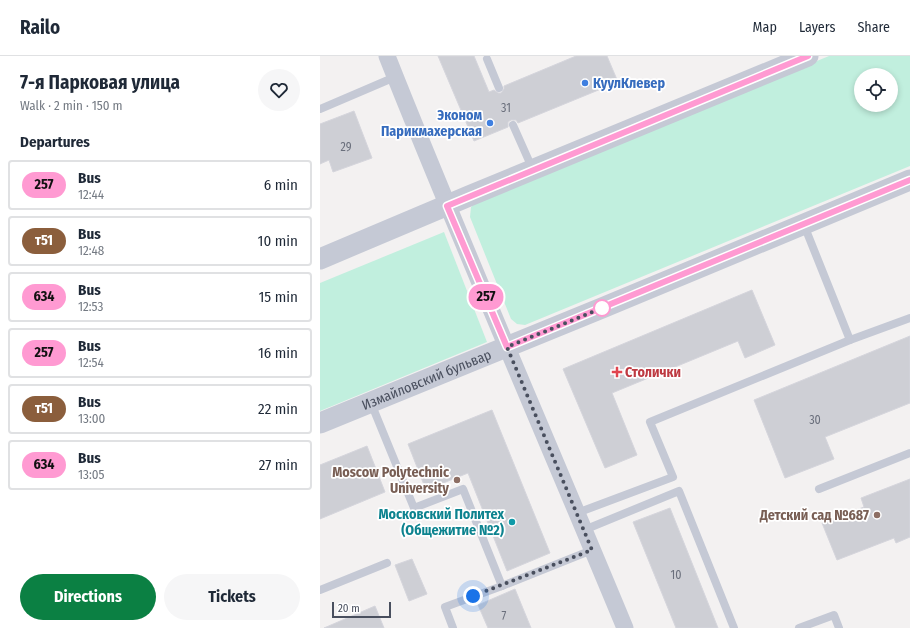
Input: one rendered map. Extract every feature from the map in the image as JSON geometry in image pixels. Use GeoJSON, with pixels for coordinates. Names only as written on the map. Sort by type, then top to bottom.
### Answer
{"type":"FeatureCollection","features":[{"type":"Feature","properties":{"kind":"street"},"geometry":{"type":"LineString","coordinates":[[387,56],[447,206],[625,628]]}},
{"type":"Feature","properties":{"kind":"street"},"geometry":{"type":"LineString","coordinates":[[320,259],[808,56]]}},
{"type":"Feature","properties":{"kind":"street","name":"Измайловский бульвар"},"geometry":{"type":"LineString","coordinates":[[320,423],[910,180]]}},
{"type":"Feature","properties":{"kind":"lane"},"geometry":{"type":"LineString","coordinates":[[489,57],[499,88]]}},
{"type":"Feature","properties":{"kind":"lane"},"geometry":{"type":"LineString","coordinates":[[320,109],[395,77]]}},
{"type":"Feature","properties":{"kind":"lane"},"geometry":{"type":"LineString","coordinates":[[513,125],[533,170]]}},
{"type":"Feature","properties":{"kind":"lane"},"geometry":{"type":"LineString","coordinates":[[803,225],[850,340]]}},
{"type":"Feature","properties":{"kind":"lane"},"geometry":{"type":"LineString","coordinates":[[577,513],[672,477],[650,422],[850,340],[910,318]]}},
{"type":"Feature","properties":{"kind":"lane"},"geometry":{"type":"LineString","coordinates":[[370,403],[414,508],[463,489],[502,586]]}},
{"type":"Feature","properties":{"kind":"lane"},"geometry":{"type":"LineString","coordinates":[[819,489],[910,453]]}},
{"type":"Feature","properties":{"kind":"lane"},"geometry":{"type":"LineString","coordinates":[[584,530],[679,491],[734,628]]}},
{"type":"Feature","properties":{"kind":"lane"},"geometry":{"type":"LineString","coordinates":[[453,628],[445,606],[502,586],[592,550]]}},
{"type":"Feature","properties":{"kind":"lane"},"geometry":{"type":"LineString","coordinates":[[320,590],[387,563]]}},
{"type":"Feature","properties":{"kind":"lane"},"geometry":{"type":"LineString","coordinates":[[799,628],[834,615],[839,628]]}},
{"type":"Feature","properties":{"kind":"green space"},"geometry":{"type":"Polygon","coordinates":[[[829,56],[910,56],[910,166],[525,325],[517,324],[511,319],[470,217],[471,207],[480,200],[829,56]]]}},
{"type":"Feature","properties":{"kind":"green space"},"geometry":{"type":"Polygon","coordinates":[[[444,232],[487,342],[320,411],[320,283],[444,232]]]}},
{"type":"Feature","properties":{"kind":"building"},"geometry":{"type":"Polygon","coordinates":[[[438,56],[474,56],[489,92],[494,90],[501,93],[504,86],[576,56],[607,56],[618,82],[518,123],[516,120],[511,120],[508,122],[508,127],[474,141],[438,56]]]}},
{"type":"Feature","properties":{"kind":"building"},"geometry":{"type":"Polygon","coordinates":[[[354,111],[372,158],[333,172],[329,160],[320,164],[320,124],[354,111]]]}},
{"type":"Feature","properties":{"kind":"building"},"geometry":{"type":"Polygon","coordinates":[[[752,290],[775,345],[745,358],[738,341],[612,393],[637,455],[605,468],[563,369],[752,290]]]}},
{"type":"Feature","properties":{"kind":"building"},"geometry":{"type":"Polygon","coordinates":[[[910,336],[910,403],[825,437],[834,459],[785,478],[754,400],[910,336]]]}},
{"type":"Feature","properties":{"kind":"building","name":"Московский Политех (Общежитие №2)"},"geometry":{"type":"Polygon","coordinates":[[[492,410],[550,553],[507,571],[468,473],[426,490],[408,444],[492,410]]]}},
{"type":"Feature","properties":{"kind":"building"},"geometry":{"type":"Polygon","coordinates":[[[367,446],[385,492],[320,519],[320,465],[367,446]]]}},
{"type":"Feature","properties":{"kind":"building","name":"Детский сад №687"},"geometry":{"type":"Polygon","coordinates":[[[910,479],[910,537],[896,543],[894,538],[837,560],[822,523],[864,507],[861,498],[910,479]]]}},
{"type":"Feature","properties":{"kind":"building"},"geometry":{"type":"Polygon","coordinates":[[[670,508],[718,628],[676,628],[633,522],[670,508]]]}},
{"type":"Feature","properties":{"kind":"building"},"geometry":{"type":"Polygon","coordinates":[[[412,559],[427,594],[409,601],[395,565],[412,559]]]}},
{"type":"Feature","properties":{"kind":"building"},"geometry":{"type":"Polygon","coordinates":[[[515,589],[531,628],[488,628],[478,605],[515,589]]]}},
{"type":"Feature","properties":{"kind":"building"},"geometry":{"type":"Polygon","coordinates":[[[375,606],[384,628],[324,628],[375,606]]]}},
{"type":"Feature","properties":{"kind":"bus line","name":"257"},"geometry":{"type":"LineString","coordinates":[[808,56],[447,206],[507,347],[910,180]]}},
{"type":"Feature","properties":{"kind":"place","name":"КуулКлевер"},"geometry":{"type":"Point","coordinates":[585,83]}},
{"type":"Feature","properties":{"kind":"place","name":"Эконом Парикмахерская"},"geometry":{"type":"Point","coordinates":[490,123]}},
{"type":"Feature","properties":{"kind":"place","name":"Столички"},"geometry":{"type":"Point","coordinates":[617,372]}},
{"type":"Feature","properties":{"kind":"place","name":"Moscow Polytechnic University"},"geometry":{"type":"Point","coordinates":[457,480]}},
{"type":"Feature","properties":{"kind":"place","name":"Детский сад №687"},"geometry":{"type":"Point","coordinates":[877,515]}},
{"type":"Feature","properties":{"kind":"place","name":"Московский Политех (Общежитие №2)"},"geometry":{"type":"Point","coordinates":[512,522]}},
{"type":"Feature","properties":{"kind":"route"},"geometry":{"type":"LineString","coordinates":[[473,596],[592,550],[507,347],[602,308]]}}]}
